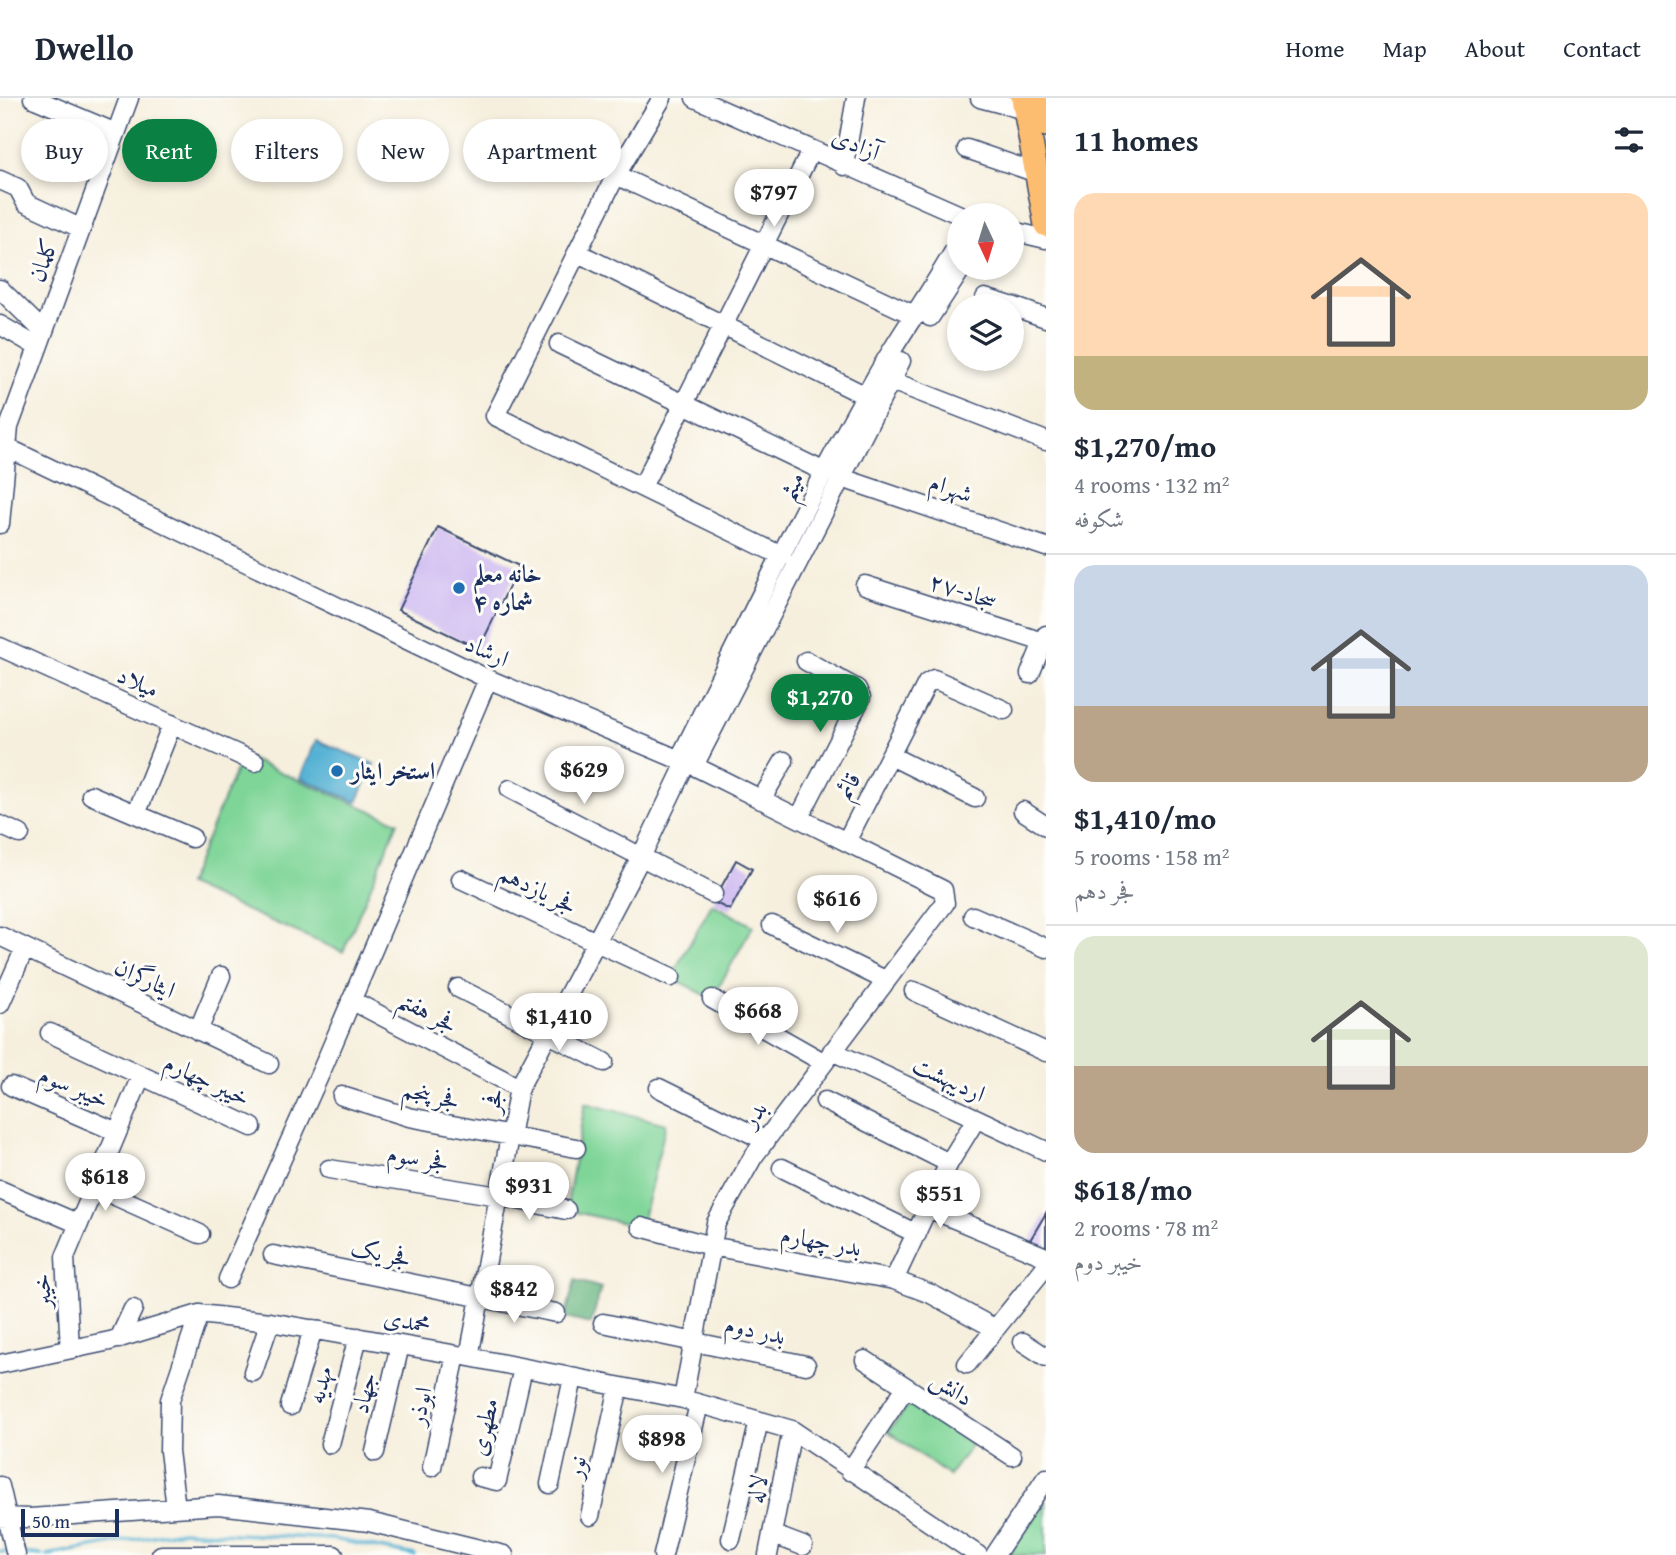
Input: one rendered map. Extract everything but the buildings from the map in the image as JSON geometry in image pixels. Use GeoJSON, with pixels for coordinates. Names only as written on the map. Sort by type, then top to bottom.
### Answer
{"type":"FeatureCollection","features":[{"type":"Feature","properties":{"kind":"main road"},"geometry":{"type":"LineString","coordinates":[[1037,108],[1037,173],[1046,225]]}},
{"type":"Feature","properties":{"kind":"street"},"geometry":{"type":"LineString","coordinates":[[33,98],[116,133]]}},
{"type":"Feature","properties":{"kind":"street","name":"کلمان"},"geometry":{"type":"LineString","coordinates":[[1,518],[9,427],[129,98]]}},
{"type":"Feature","properties":{"kind":"street"},"geometry":{"type":"LineString","coordinates":[[621,166],[662,98]]}},
{"type":"Feature","properties":{"kind":"street","name":"آزادی"},"geometry":{"type":"LineString","coordinates":[[695,98],[947,209]]}},
{"type":"Feature","properties":{"kind":"street"},"geometry":{"type":"LineString","coordinates":[[845,166],[856,98]]}},
{"type":"Feature","properties":{"kind":"street"},"geometry":{"type":"LineString","coordinates":[[980,98],[1037,108]]}},
{"type":"Feature","properties":{"kind":"street"},"geometry":{"type":"LineString","coordinates":[[967,149],[1037,173]]}},
{"type":"Feature","properties":{"kind":"street"},"geometry":{"type":"LineString","coordinates":[[642,487],[811,151]]}},
{"type":"Feature","properties":{"kind":"street"},"geometry":{"type":"LineString","coordinates":[[621,176],[916,316]]}},
{"type":"Feature","properties":{"kind":"street"},"geometry":{"type":"LineString","coordinates":[[0,180],[18,188],[26,203],[80,228]]}},
{"type":"Feature","properties":{"kind":"street"},"geometry":{"type":"LineString","coordinates":[[612,182],[495,416],[782,556]]}},
{"type":"Feature","properties":{"kind":"street"},"geometry":{"type":"LineString","coordinates":[[1024,234],[1046,239]]}},
{"type":"Feature","properties":{"kind":"street"},"geometry":{"type":"LineString","coordinates":[[578,253],[724,328],[866,396]]}},
{"type":"Feature","properties":{"kind":"street","name":"میثم"},"geometry":{"type":"LineString","coordinates":[[686,763],[832,475],[866,396],[947,263]]}},
{"type":"Feature","properties":{"kind":"street","name":"میثم"},"geometry":{"type":"LineString","coordinates":[[695,746],[782,556],[889,380],[954,280]]}},
{"type":"Feature","properties":{"kind":"street"},"geometry":{"type":"LineString","coordinates":[[0,289],[40,339]]}},
{"type":"Feature","properties":{"kind":"street"},"geometry":{"type":"LineString","coordinates":[[1024,310],[1046,318]]}},
{"type":"Feature","properties":{"kind":"street"},"geometry":{"type":"LineString","coordinates":[[0,325],[40,339]]}},
{"type":"Feature","properties":{"kind":"street","name":"شهرام"},"geometry":{"type":"LineString","coordinates":[[559,344],[832,475],[1046,547]]}},
{"type":"Feature","properties":{"kind":"street"},"geometry":{"type":"LineString","coordinates":[[889,380],[1046,441]]}},
{"type":"Feature","properties":{"kind":"street"},"geometry":{"type":"LineString","coordinates":[[0,396],[18,402]]}},
{"type":"Feature","properties":{"kind":"street","name":"ارشاد"},"geometry":{"type":"LineString","coordinates":[[8,449],[488,680],[686,763],[847,840],[943,890],[946,896]]}},
{"type":"Feature","properties":{"kind":"street","name":"۲۷-سجاد"},"geometry":{"type":"LineString","coordinates":[[865,585],[1045,640]]}},
{"type":"Feature","properties":{"kind":"street"},"geometry":{"type":"LineString","coordinates":[[1030,674],[1045,640]]}},
{"type":"Feature","properties":{"kind":"street","name":"میلاد"},"geometry":{"type":"LineString","coordinates":[[0,647],[255,762]]}},
{"type":"Feature","properties":{"kind":"street"},"geometry":{"type":"LineString","coordinates":[[799,818],[861,698],[857,689],[806,661]]}},
{"type":"Feature","properties":{"kind":"street","name":"قائم"},"geometry":{"type":"LineString","coordinates":[[847,840],[930,681],[934,679],[1004,710]]}},
{"type":"Feature","properties":{"kind":"street"},"geometry":{"type":"LineString","coordinates":[[228,1279],[488,680]]}},
{"type":"Feature","properties":{"kind":"street"},"geometry":{"type":"LineString","coordinates":[[136,812],[172,724]]}},
{"type":"Feature","properties":{"kind":"street"},"geometry":{"type":"LineString","coordinates":[[891,756],[975,798]]}},
{"type":"Feature","properties":{"kind":"street"},"geometry":{"type":"LineString","coordinates":[[761,800],[783,761]]}},
{"type":"Feature","properties":{"kind":"street","name":"فجر"},"geometry":{"type":"LineString","coordinates":[[463,1356],[479,1298],[519,1088],[641,857],[686,763]]}},
{"type":"Feature","properties":{"kind":"street"},"geometry":{"type":"LineString","coordinates":[[510,789],[713,894]]}},
{"type":"Feature","properties":{"kind":"street"},"geometry":{"type":"LineString","coordinates":[[91,795],[192,838]]}},
{"type":"Feature","properties":{"kind":"street"},"geometry":{"type":"LineString","coordinates":[[1023,811],[1046,826]]}},
{"type":"Feature","properties":{"kind":"street"},"geometry":{"type":"LineString","coordinates":[[0,825],[20,834]]}},
{"type":"Feature","properties":{"kind":"street","name":"فجر یازدهم"},"geometry":{"type":"LineString","coordinates":[[461,879],[671,977]]}},
{"type":"Feature","properties":{"kind":"street","name":"بدر"},"geometry":{"type":"LineString","coordinates":[[663,1555],[691,1402],[693,1342],[716,1223],[766,1140],[945,903],[946,896]]}},
{"type":"Feature","properties":{"kind":"street"},"geometry":{"type":"LineString","coordinates":[[973,916],[1046,948]]}},
{"type":"Feature","properties":{"kind":"street"},"geometry":{"type":"LineString","coordinates":[[772,925],[885,980]]}},
{"type":"Feature","properties":{"kind":"street","name":"ایثارگران"},"geometry":{"type":"LineString","coordinates":[[0,936],[269,1064]]}},
{"type":"Feature","properties":{"kind":"street"},"geometry":{"type":"LineString","coordinates":[[0,1004],[25,948]]}},
{"type":"Feature","properties":{"kind":"street"},"geometry":{"type":"LineString","coordinates":[[198,1031],[221,976]]}},
{"type":"Feature","properties":{"kind":"street"},"geometry":{"type":"LineString","coordinates":[[458,988],[546,1035],[604,1062]]}},
{"type":"Feature","properties":{"kind":"street"},"geometry":{"type":"LineString","coordinates":[[914,991],[1046,1052]]}},
{"type":"Feature","properties":{"kind":"street","name":"اردیبهشت"},"geometry":{"type":"LineString","coordinates":[[712,999],[828,1056],[976,1118],[1046,1151]]}},
{"type":"Feature","properties":{"kind":"street","name":"فجر هفتم"},"geometry":{"type":"LineString","coordinates":[[351,1000],[519,1088]]}},
{"type":"Feature","properties":{"kind":"street","name":"خیبر چهارم"},"geometry":{"type":"LineString","coordinates":[[50,1033],[252,1128]]}},
{"type":"Feature","properties":{"kind":"street","name":"خیبر"},"geometry":{"type":"LineString","coordinates":[[71,1349],[65,1257],[141,1076]]}},
{"type":"Feature","properties":{"kind":"street","name":"خیبر سوم"},"geometry":{"type":"LineString","coordinates":[[11,1086],[117,1132]]}},
{"type":"Feature","properties":{"kind":"street"},"geometry":{"type":"LineString","coordinates":[[659,1088],[766,1140]]}},
{"type":"Feature","properties":{"kind":"street","name":"فجر پنجم"},"geometry":{"type":"LineString","coordinates":[[342,1096],[409,1117],[576,1148]]}},
{"type":"Feature","properties":{"kind":"street"},"geometry":{"type":"LineString","coordinates":[[825,1101],[949,1163]]}},
{"type":"Feature","properties":{"kind":"street"},"geometry":{"type":"LineString","coordinates":[[894,1280],[949,1163],[976,1118]]}},
{"type":"Feature","properties":{"kind":"street"},"geometry":{"type":"LineString","coordinates":[[782,1168],[917,1234]]}},
{"type":"Feature","properties":{"kind":"street","name":"فجر سوم"},"geometry":{"type":"LineString","coordinates":[[329,1169],[499,1196],[566,1210]]}},
{"type":"Feature","properties":{"kind":"street"},"geometry":{"type":"LineString","coordinates":[[94,1187],[200,1234]]}},
{"type":"Feature","properties":{"kind":"street"},"geometry":{"type":"LineString","coordinates":[[0,1190],[79,1224]]}},
{"type":"Feature","properties":{"kind":"street"},"geometry":{"type":"LineString","coordinates":[[928,1208],[1046,1257]]}},
{"type":"Feature","properties":{"kind":"street","name":"بدر چهارم"},"geometry":{"type":"LineString","coordinates":[[642,1227],[711,1246],[894,1280],[931,1294],[994,1328]]}},
{"type":"Feature","properties":{"kind":"street","name":"فجر یک"},"geometry":{"type":"LineString","coordinates":[[273,1255],[556,1313]]}},
{"type":"Feature","properties":{"kind":"street"},"geometry":{"type":"LineString","coordinates":[[967,1364],[1046,1266]]}},
{"type":"Feature","properties":{"kind":"street"},"geometry":{"type":"LineString","coordinates":[[120,1339],[133,1309]]}},
{"type":"Feature","properties":{"kind":"street"},"geometry":{"type":"LineString","coordinates":[[176,1508],[169,1451],[170,1400],[199,1314]]}},
{"type":"Feature","properties":{"kind":"street","name":"محمدی"},"geometry":{"type":"LineString","coordinates":[[0,1364],[120,1339],[199,1314],[270,1322],[463,1356],[691,1402],[792,1430],[978,1555]]}},
{"type":"Feature","properties":{"kind":"street"},"geometry":{"type":"LineString","coordinates":[[253,1372],[270,1322]]}},
{"type":"Feature","properties":{"kind":"street","name":"بدر دوم"},"geometry":{"type":"LineString","coordinates":[[603,1323],[806,1365]]}},
{"type":"Feature","properties":{"kind":"street"},"geometry":{"type":"LineString","coordinates":[[290,1406],[313,1329]]}},
{"type":"Feature","properties":{"kind":"street","name":"مهدیه"},"geometry":{"type":"LineString","coordinates":[[330,1444],[358,1337]]}},
{"type":"Feature","properties":{"kind":"street"},"geometry":{"type":"LineString","coordinates":[[1023,1342],[1046,1357]]}},
{"type":"Feature","properties":{"kind":"street","name":"جهاد"},"geometry":{"type":"LineString","coordinates":[[375,1452],[400,1345]]}},
{"type":"Feature","properties":{"kind":"street","name":"ابوذر"},"geometry":{"type":"LineString","coordinates":[[432,1467],[463,1356]]}},
{"type":"Feature","properties":{"kind":"street","name":"دانش"},"geometry":{"type":"LineString","coordinates":[[864,1360],[1013,1456]]}},
{"type":"Feature","properties":{"kind":"street","name":"مطهری"},"geometry":{"type":"LineString","coordinates":[[481,1477],[497,1481],[523,1368]]}},
{"type":"Feature","properties":{"kind":"street"},"geometry":{"type":"LineString","coordinates":[[550,1484],[573,1378]]}},
{"type":"Feature","properties":{"kind":"street","name":"نور"},"geometry":{"type":"LineString","coordinates":[[590,1516],[618,1387]]}},
{"type":"Feature","properties":{"kind":"street"},"geometry":{"type":"LineString","coordinates":[[850,1471],[906,1387]]}},
{"type":"Feature","properties":{"kind":"street"},"geometry":{"type":"LineString","coordinates":[[731,1539],[759,1421]]}},
{"type":"Feature","properties":{"kind":"street","name":"لاله"},"geometry":{"type":"LineString","coordinates":[[768,1555],[774,1535],[792,1430]]}},
{"type":"Feature","properties":{"kind":"street"},"geometry":{"type":"LineString","coordinates":[[995,1555],[1045,1481]]}},
{"type":"Feature","properties":{"kind":"street"},"geometry":{"type":"LineString","coordinates":[[0,1486],[5,1523],[16,1555]]}},
{"type":"Feature","properties":{"kind":"street"},"geometry":{"type":"LineString","coordinates":[[5,1523],[218,1505],[369,1522],[505,1555]]}},
{"type":"Feature","properties":{"kind":"street"},"geometry":{"type":"LineString","coordinates":[[774,1535],[803,1546]]}},
{"type":"Feature","properties":{"kind":"street"},"geometry":{"type":"LineString","coordinates":[[161,1555],[334,1555]]}},
{"type":"Feature","properties":{"kind":"green space"},"geometry":{"type":"Polygon","coordinates":[[[242,756],[398,822],[343,952],[187,885],[242,756]]]}},
{"type":"Feature","properties":{"kind":"green space"},"geometry":{"type":"Polygon","coordinates":[[[712,904],[753,926],[712,999],[671,977],[712,904]]]}},
{"type":"Feature","properties":{"kind":"green space"},"geometry":{"type":"Polygon","coordinates":[[[585,1103],[666,1124],[641,1227],[566,1210],[585,1103]]]}},
{"type":"Feature","properties":{"kind":"green space"},"geometry":{"type":"Polygon","coordinates":[[[575,1280],[601,1288],[591,1324],[565,1318],[575,1280]]]}},
{"type":"Feature","properties":{"kind":"green space"},"geometry":{"type":"Polygon","coordinates":[[[911,1403],[972,1444],[949,1476],[888,1431],[911,1403]]]}},
{"type":"Feature","properties":{"kind":"green space"},"geometry":{"type":"Polygon","coordinates":[[[1046,1501],[1046,1555],[1009,1555],[1046,1501]]]}},
{"type":"Feature","properties":{"kind":"water","name":"استخر ایثار"},"geometry":{"type":"Polygon","coordinates":[[[316,740],[374,764],[357,802],[300,778],[316,740]]]}},
{"type":"Feature","properties":{"kind":"waterway"},"geometry":{"type":"LineString","coordinates":[[47,1555],[181,1531],[333,1539],[415,1555]]}},
{"type":"Feature","properties":{"kind":"waterway"},"geometry":{"type":"LineString","coordinates":[[0,1551],[9,1552]]}},
{"type":"Feature","properties":{"kind":"waterway"},"geometry":{"type":"LineString","coordinates":[[20,1553],[42,1555]]}},
{"type":"Feature","properties":{"kind":"place","name":"خانه معلم شماره ۴"},"geometry":{"type":"Point","coordinates":[459,588]}},
{"type":"Feature","properties":{"kind":"place","name":"استخر ایثار"},"geometry":{"type":"Point","coordinates":[337,771]}}]}
